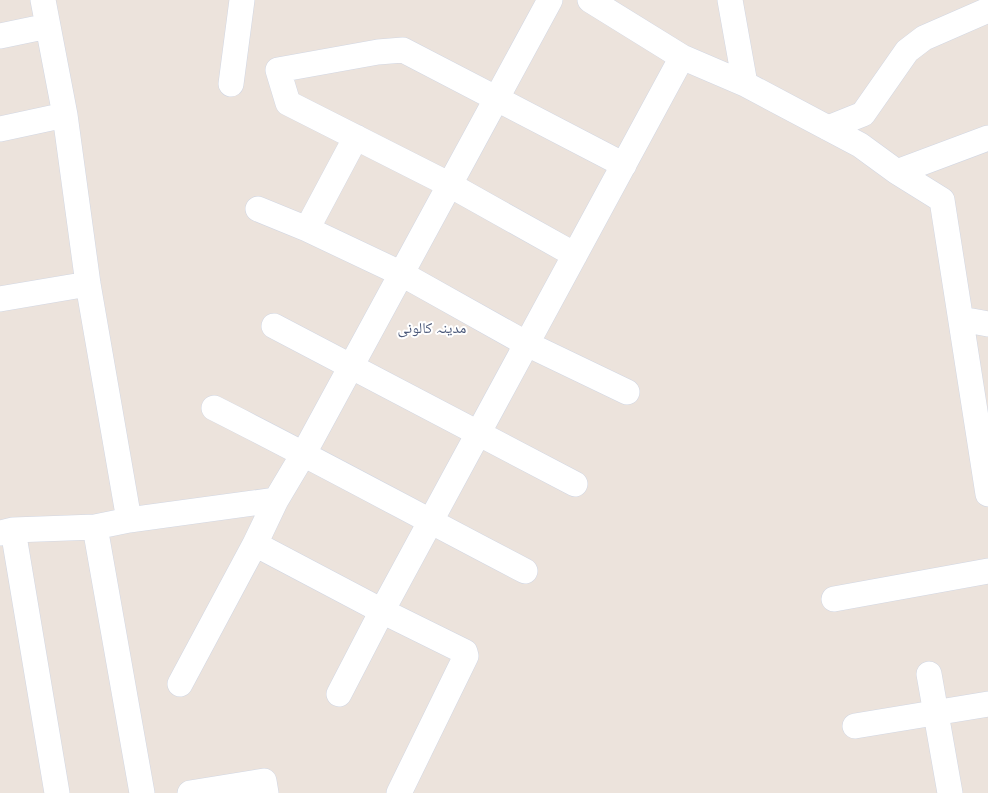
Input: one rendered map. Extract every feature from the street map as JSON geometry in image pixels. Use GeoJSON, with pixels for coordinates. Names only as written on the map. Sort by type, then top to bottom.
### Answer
{"type":"FeatureCollection","features":[{"type":"Feature","properties":{"kind":"street"},"geometry":{"type":"LineString","coordinates":[[42,0],[65,116],[88,284],[129,520]]}},
{"type":"Feature","properties":{"kind":"street"},"geometry":{"type":"LineString","coordinates":[[231,84],[242,0]]}},
{"type":"Feature","properties":{"kind":"street"},"geometry":{"type":"LineString","coordinates":[[180,684],[255,544],[276,500],[304,453],[550,0]]}},
{"type":"Feature","properties":{"kind":"street"},"geometry":{"type":"LineString","coordinates":[[730,0],[745,84]]}},
{"type":"Feature","properties":{"kind":"street"},"geometry":{"type":"LineString","coordinates":[[602,3],[682,57],[745,84],[860,145],[942,200],[988,494]]}},
{"type":"Feature","properties":{"kind":"street"},"geometry":{"type":"LineString","coordinates":[[828,128],[863,114],[907,51],[924,38],[988,10]]}},
{"type":"Feature","properties":{"kind":"street"},"geometry":{"type":"LineString","coordinates":[[0,36],[48,26]]}},
{"type":"Feature","properties":{"kind":"street"},"geometry":{"type":"LineString","coordinates":[[575,255],[450,185],[288,103],[278,70],[378,52],[403,50],[624,165]]}},
{"type":"Feature","properties":{"kind":"street"},"geometry":{"type":"LineString","coordinates":[[339,694],[682,57]]}},
{"type":"Feature","properties":{"kind":"street"},"geometry":{"type":"LineString","coordinates":[[0,129],[65,116]]}},
{"type":"Feature","properties":{"kind":"street"},"geometry":{"type":"LineString","coordinates":[[307,228],[356,137]]}},
{"type":"Feature","properties":{"kind":"street"},"geometry":{"type":"LineString","coordinates":[[898,172],[988,138]]}},
{"type":"Feature","properties":{"kind":"street"},"geometry":{"type":"LineString","coordinates":[[258,208],[307,228],[402,274],[527,344],[626,392]]}},
{"type":"Feature","properties":{"kind":"street"},"geometry":{"type":"LineString","coordinates":[[0,299],[88,284]]}},
{"type":"Feature","properties":{"kind":"street"},"geometry":{"type":"LineString","coordinates":[[960,319],[988,324]]}},
{"type":"Feature","properties":{"kind":"street"},"geometry":{"type":"LineString","coordinates":[[274,326],[352,365],[575,484]]}},
{"type":"Feature","properties":{"kind":"street"},"geometry":{"type":"LineString","coordinates":[[214,408],[304,453],[430,522],[525,571]]}},
{"type":"Feature","properties":{"kind":"street"},"geometry":{"type":"LineString","coordinates":[[57,793],[7,532],[95,527],[129,520],[276,500]]}},
{"type":"Feature","properties":{"kind":"street"},"geometry":{"type":"LineString","coordinates":[[95,527],[142,793]]}},
{"type":"Feature","properties":{"kind":"street"},"geometry":{"type":"LineString","coordinates":[[255,544],[466,654],[399,793]]}},
{"type":"Feature","properties":{"kind":"street"},"geometry":{"type":"LineString","coordinates":[[834,599],[988,571]]}},
{"type":"Feature","properties":{"kind":"street"},"geometry":{"type":"LineString","coordinates":[[929,674],[950,793]]}},
{"type":"Feature","properties":{"kind":"street"},"geometry":{"type":"LineString","coordinates":[[855,726],[988,704]]}},
{"type":"Feature","properties":{"kind":"street"},"geometry":{"type":"LineString","coordinates":[[190,793],[264,781],[266,793]]}},
{"type":"Feature","properties":{"kind":"district","name":"مدینہ کالونی"},"geometry":{"type":"Point","coordinates":[432,328]}}]}
